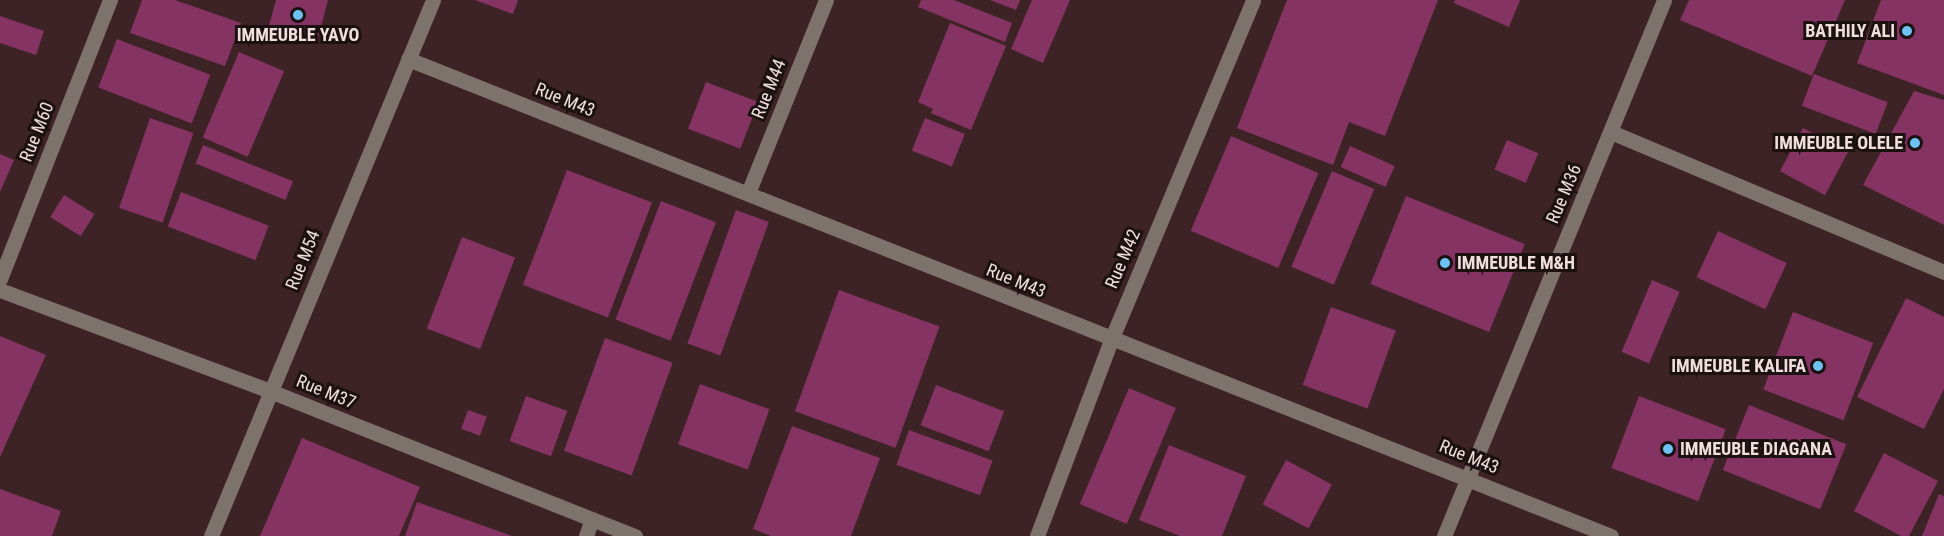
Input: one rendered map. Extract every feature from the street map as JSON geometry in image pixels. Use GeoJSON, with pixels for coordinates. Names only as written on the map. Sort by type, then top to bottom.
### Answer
{"type":"FeatureCollection","features":[{"type":"Feature","properties":{"kind":"street","name":"Rue M60"},"geometry":{"type":"LineString","coordinates":[[0,279],[110,0]]}},
{"type":"Feature","properties":{"kind":"street","name":"Rue M54"},"geometry":{"type":"LineString","coordinates":[[210,536],[433,0]]}},
{"type":"Feature","properties":{"kind":"street","name":"Rue M44"},"geometry":{"type":"LineString","coordinates":[[748,193],[826,0]]}},
{"type":"Feature","properties":{"kind":"street","name":"Rue M42"},"geometry":{"type":"LineString","coordinates":[[1036,536],[1110,340],[1253,0]]}},
{"type":"Feature","properties":{"kind":"street","name":"Rue M36"},"geometry":{"type":"LineString","coordinates":[[1444,536],[1664,0]]}},
{"type":"Feature","properties":{"kind":"street","name":"Rue M43"},"geometry":{"type":"LineString","coordinates":[[408,59],[748,193],[1110,340],[1468,477],[1611,536]]}},
{"type":"Feature","properties":{"kind":"street"},"geometry":{"type":"LineString","coordinates":[[1611,132],[1944,272]]}},
{"type":"Feature","properties":{"kind":"street","name":"Rue M37"},"geometry":{"type":"LineString","coordinates":[[0,290],[270,391],[635,536]]}},
{"type":"Feature","properties":{"kind":"street"},"geometry":{"type":"LineString","coordinates":[[586,536],[592,519]]}},
{"type":"Feature","properties":{"kind":"building"},"geometry":{"type":"Polygon","coordinates":[[[142,0],[175,0],[241,23],[225,66],[130,33],[142,0]]]}},
{"type":"Feature","properties":{"kind":"building","name":"IMMEUBLE YAVO"},"geometry":{"type":"Polygon","coordinates":[[[276,0],[328,0],[317,42],[268,29],[276,0]]]}},
{"type":"Feature","properties":{"kind":"building"},"geometry":{"type":"Polygon","coordinates":[[[475,0],[518,0],[513,14],[475,0]]]}},
{"type":"Feature","properties":{"kind":"building"},"geometry":{"type":"Polygon","coordinates":[[[921,0],[954,0],[1012,23],[1005,42],[918,7],[921,0]]]}},
{"type":"Feature","properties":{"kind":"building"},"geometry":{"type":"Polygon","coordinates":[[[990,0],[1020,0],[1016,10],[990,0]]]}},
{"type":"Feature","properties":{"kind":"building"},"geometry":{"type":"Polygon","coordinates":[[[1032,0],[1070,0],[1043,63],[1011,49],[1032,0]]]}},
{"type":"Feature","properties":{"kind":"building"},"geometry":{"type":"Polygon","coordinates":[[[1287,0],[1438,0],[1385,136],[1349,122],[1333,165],[1237,128],[1287,0]]]}},
{"type":"Feature","properties":{"kind":"building"},"geometry":{"type":"Polygon","coordinates":[[[1455,0],[1520,0],[1509,27],[1454,3],[1455,0]]]}},
{"type":"Feature","properties":{"kind":"building"},"geometry":{"type":"Polygon","coordinates":[[[1689,0],[1845,0],[1812,76],[1680,20],[1689,0]]]}},
{"type":"Feature","properties":{"kind":"building","name":"BATHILY ALI"},"geometry":{"type":"Polygon","coordinates":[[[1881,0],[1944,0],[1944,95],[1857,63],[1881,0]]]}},
{"type":"Feature","properties":{"kind":"building"},"geometry":{"type":"Polygon","coordinates":[[[0,16],[44,31],[36,55],[0,43],[0,16]]]}},
{"type":"Feature","properties":{"kind":"building"},"geometry":{"type":"Polygon","coordinates":[[[950,23],[1006,46],[971,130],[931,113],[933,109],[918,102],[950,23]]]}},
{"type":"Feature","properties":{"kind":"building"},"geometry":{"type":"Polygon","coordinates":[[[117,39],[210,75],[192,123],[98,88],[117,39]]]}},
{"type":"Feature","properties":{"kind":"building"},"geometry":{"type":"Polygon","coordinates":[[[239,52],[284,71],[248,157],[203,138],[239,52]]]}},
{"type":"Feature","properties":{"kind":"building"},"geometry":{"type":"Polygon","coordinates":[[[1814,74],[1888,102],[1876,134],[1802,106],[1814,74]]]}},
{"type":"Feature","properties":{"kind":"building"},"geometry":{"type":"Polygon","coordinates":[[[706,82],[758,102],[740,149],[688,129],[706,82]]]}},
{"type":"Feature","properties":{"kind":"building","name":"IMMEUBLE OLELE"},"geometry":{"type":"Polygon","coordinates":[[[1914,91],[1944,100],[1944,225],[1863,185],[1914,91]]]}},
{"type":"Feature","properties":{"kind":"building"},"geometry":{"type":"Polygon","coordinates":[[[150,118],[193,133],[163,223],[119,208],[150,118]]]}},
{"type":"Feature","properties":{"kind":"building"},"geometry":{"type":"Polygon","coordinates":[[[925,118],[965,134],[952,167],[912,150],[925,118]]]}},
{"type":"Feature","properties":{"kind":"building"},"geometry":{"type":"Polygon","coordinates":[[[1803,128],[1848,152],[1825,195],[1780,171],[1803,128]]]}},
{"type":"Feature","properties":{"kind":"building"},"geometry":{"type":"Polygon","coordinates":[[[1231,136],[1318,173],[1278,268],[1191,231],[1231,136]]]}},
{"type":"Feature","properties":{"kind":"building"},"geometry":{"type":"Polygon","coordinates":[[[1507,140],[1538,153],[1526,183],[1494,169],[1507,140]]]}},
{"type":"Feature","properties":{"kind":"building"},"geometry":{"type":"Polygon","coordinates":[[[203,145],[293,181],[285,200],[196,164],[203,145]]]}},
{"type":"Feature","properties":{"kind":"building"},"geometry":{"type":"Polygon","coordinates":[[[1350,146],[1395,166],[1385,187],[1341,167],[1350,146]]]}},
{"type":"Feature","properties":{"kind":"building"},"geometry":{"type":"Polygon","coordinates":[[[0,154],[14,160],[0,192],[0,154]]]}},
{"type":"Feature","properties":{"kind":"building"},"geometry":{"type":"Polygon","coordinates":[[[567,170],[652,203],[608,317],[523,285],[567,170]]]}},
{"type":"Feature","properties":{"kind":"building"},"geometry":{"type":"Polygon","coordinates":[[[1332,171],[1374,189],[1334,285],[1291,267],[1332,171]]]}},
{"type":"Feature","properties":{"kind":"building"},"geometry":{"type":"Polygon","coordinates":[[[181,192],[269,226],[255,260],[168,227],[181,192]]]}},
{"type":"Feature","properties":{"kind":"building"},"geometry":{"type":"Polygon","coordinates":[[[64,195],[95,214],[81,236],[50,217],[64,195]]]}},
{"type":"Feature","properties":{"kind":"building","name":"IMMEUBLE M&H"},"geometry":{"type":"Polygon","coordinates":[[[1406,196],[1525,244],[1489,332],[1370,284],[1406,196]]]}},
{"type":"Feature","properties":{"kind":"building"},"geometry":{"type":"Polygon","coordinates":[[[661,201],[716,222],[671,341],[615,320],[661,201]]]}},
{"type":"Feature","properties":{"kind":"building"},"geometry":{"type":"Polygon","coordinates":[[[736,210],[769,222],[720,355],[687,343],[736,210]]]}},
{"type":"Feature","properties":{"kind":"building"},"geometry":{"type":"Polygon","coordinates":[[[1718,231],[1787,263],[1765,309],[1696,277],[1718,231]]]}},
{"type":"Feature","properties":{"kind":"building"},"geometry":{"type":"Polygon","coordinates":[[[462,237],[515,257],[480,349],[427,328],[462,237]]]}},
{"type":"Feature","properties":{"kind":"building"},"geometry":{"type":"Polygon","coordinates":[[[1652,280],[1680,292],[1649,364],[1622,352],[1652,280]]]}},
{"type":"Feature","properties":{"kind":"building"},"geometry":{"type":"Polygon","coordinates":[[[839,290],[940,327],[895,448],[795,411],[839,290]]]}},
{"type":"Feature","properties":{"kind":"building"},"geometry":{"type":"Polygon","coordinates":[[[1906,298],[1944,317],[1944,389],[1924,429],[1857,397],[1906,298]]]}},
{"type":"Feature","properties":{"kind":"building"},"geometry":{"type":"Polygon","coordinates":[[[1331,307],[1396,331],[1367,409],[1303,385],[1331,307]]]}},
{"type":"Feature","properties":{"kind":"building","name":"IMMEUBLE KALIFA"},"geometry":{"type":"Polygon","coordinates":[[[1793,312],[1873,343],[1844,420],[1763,389],[1793,312]]]}},
{"type":"Feature","properties":{"kind":"building"},"geometry":{"type":"Polygon","coordinates":[[[0,336],[46,355],[0,457],[0,336]]]}},
{"type":"Feature","properties":{"kind":"building"},"geometry":{"type":"Polygon","coordinates":[[[605,338],[673,363],[632,475],[564,451],[605,338]]]}},
{"type":"Feature","properties":{"kind":"building"},"geometry":{"type":"Polygon","coordinates":[[[700,384],[770,409],[748,469],[678,444],[700,384]]]}},
{"type":"Feature","properties":{"kind":"building"},"geometry":{"type":"Polygon","coordinates":[[[936,385],[1004,411],[989,451],[921,425],[936,385]]]}},
{"type":"Feature","properties":{"kind":"building"},"geometry":{"type":"Polygon","coordinates":[[[1129,388],[1176,408],[1127,524],[1080,504],[1129,388]]]}},
{"type":"Feature","properties":{"kind":"building"},"geometry":{"type":"Polygon","coordinates":[[[526,396],[567,411],[551,456],[510,441],[526,396]]]}},
{"type":"Feature","properties":{"kind":"building","name":"IMMEUBLE DIAGANA"},"geometry":{"type":"Polygon","coordinates":[[[1639,396],[1726,429],[1698,501],[1611,468],[1639,396]]]}},
{"type":"Feature","properties":{"kind":"building"},"geometry":{"type":"Polygon","coordinates":[[[1749,405],[1846,444],[1820,509],[1723,470],[1749,405]]]}},
{"type":"Feature","properties":{"kind":"building"},"geometry":{"type":"Polygon","coordinates":[[[468,410],[487,417],[480,436],[461,429],[468,410]]]}},
{"type":"Feature","properties":{"kind":"building"},"geometry":{"type":"Polygon","coordinates":[[[792,426],[880,458],[851,536],[771,536],[753,529],[792,426]]]}},
{"type":"Feature","properties":{"kind":"building"},"geometry":{"type":"Polygon","coordinates":[[[909,430],[993,460],[980,495],[896,465],[909,430]]]}},
{"type":"Feature","properties":{"kind":"building"},"geometry":{"type":"Polygon","coordinates":[[[302,438],[420,487],[399,536],[260,536],[302,438]]]}},
{"type":"Feature","properties":{"kind":"building"},"geometry":{"type":"Polygon","coordinates":[[[1169,445],[1246,476],[1222,536],[1180,536],[1139,520],[1169,445]]]}},
{"type":"Feature","properties":{"kind":"building"},"geometry":{"type":"Polygon","coordinates":[[[1884,453],[1938,481],[1909,536],[1901,536],[1854,511],[1884,453]]]}},
{"type":"Feature","properties":{"kind":"building"},"geometry":{"type":"Polygon","coordinates":[[[1286,460],[1332,484],[1308,529],[1263,504],[1286,460]]]}},
{"type":"Feature","properties":{"kind":"building"},"geometry":{"type":"Polygon","coordinates":[[[0,489],[61,511],[52,536],[0,536],[0,489]]]}},
{"type":"Feature","properties":{"kind":"building"},"geometry":{"type":"Polygon","coordinates":[[[1939,494],[1944,496],[1944,536],[1922,536],[1939,494]]]}},
{"type":"Feature","properties":{"kind":"building"},"geometry":{"type":"Polygon","coordinates":[[[417,502],[512,536],[405,536],[417,502]]]}},
{"type":"Feature","properties":{"kind":"place","name":"IMMEUBLE YAVO"},"geometry":{"type":"Point","coordinates":[298,15]}},
{"type":"Feature","properties":{"kind":"place","name":"BATHILY ALI"},"geometry":{"type":"Point","coordinates":[1907,31]}},
{"type":"Feature","properties":{"kind":"place","name":"IMMEUBLE OLELE"},"geometry":{"type":"Point","coordinates":[1915,143]}},
{"type":"Feature","properties":{"kind":"place","name":"IMMEUBLE M&H"},"geometry":{"type":"Point","coordinates":[1445,263]}},
{"type":"Feature","properties":{"kind":"place","name":"IMMEUBLE KALIFA"},"geometry":{"type":"Point","coordinates":[1818,366]}},
{"type":"Feature","properties":{"kind":"place","name":"IMMEUBLE DIAGANA"},"geometry":{"type":"Point","coordinates":[1668,449]}}]}
